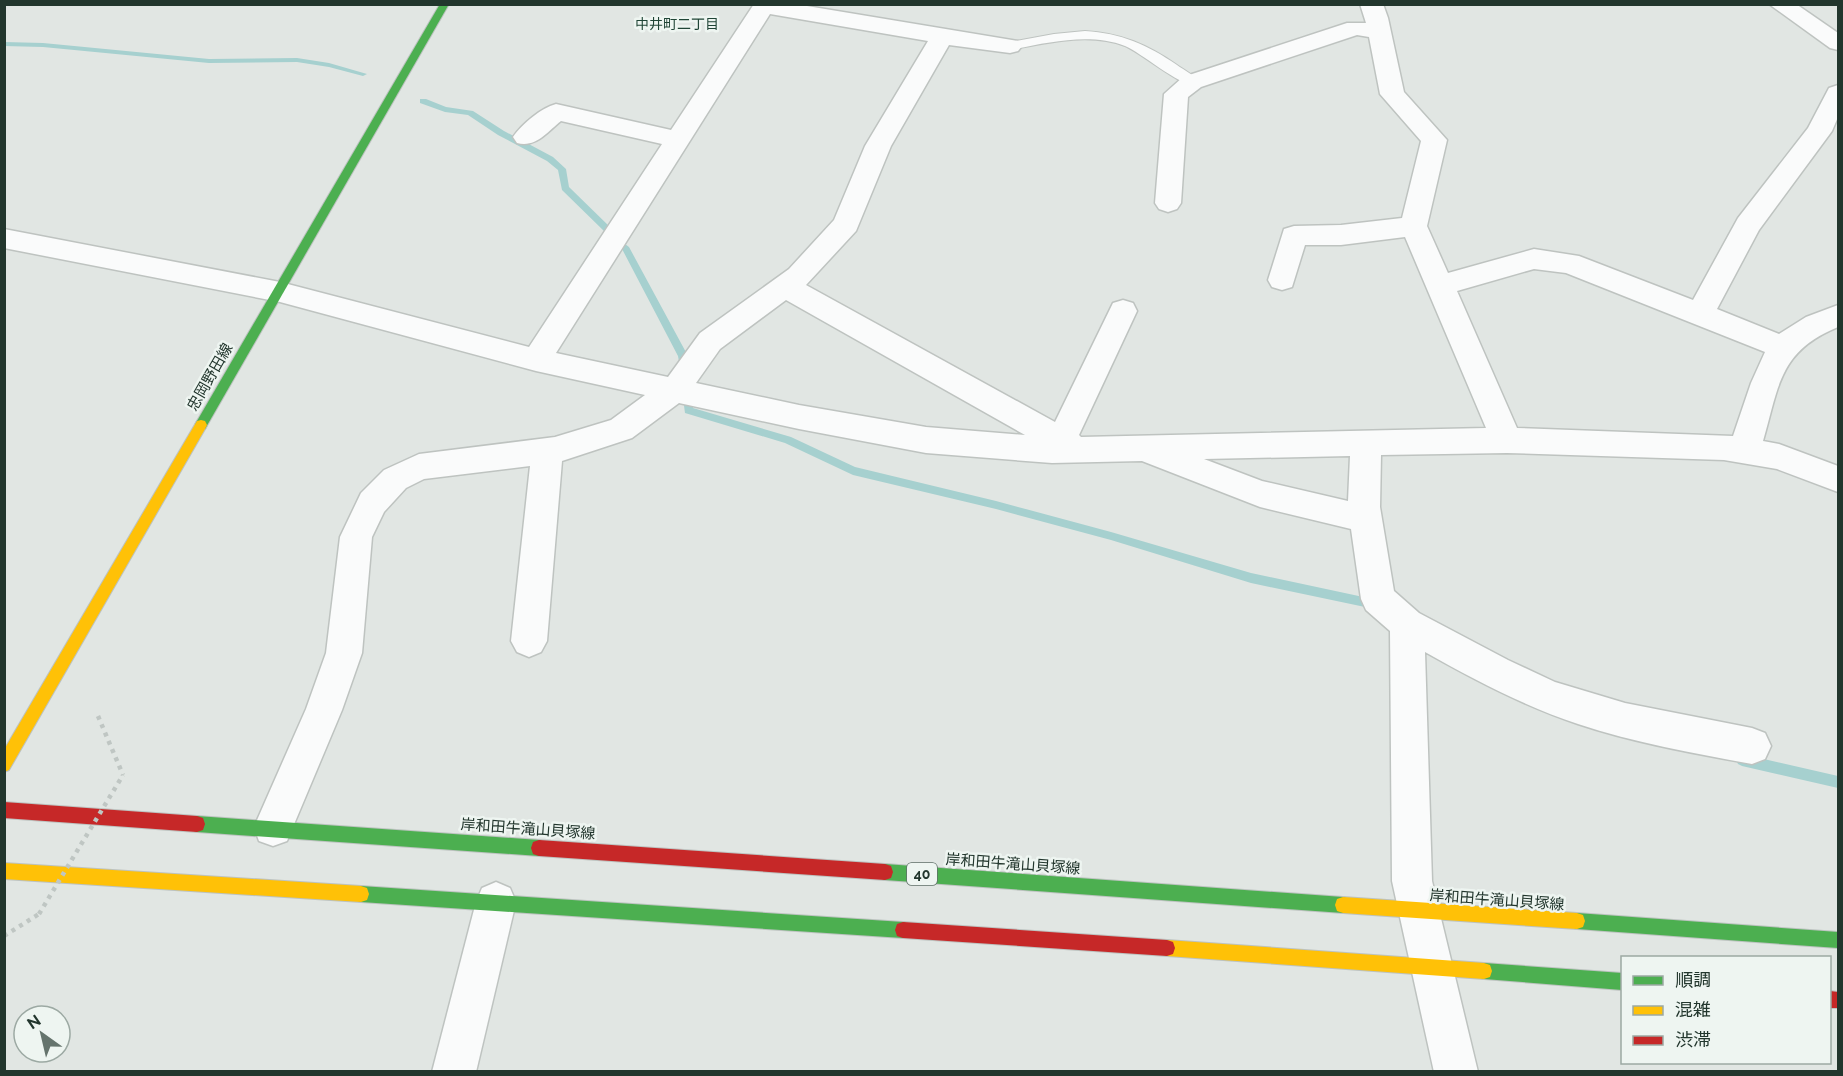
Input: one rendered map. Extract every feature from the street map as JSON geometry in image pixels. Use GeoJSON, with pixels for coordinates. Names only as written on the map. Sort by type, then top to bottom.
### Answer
{"type":"FeatureCollection","features":[{"type":"Feature","properties":{"kind":"main road","name":"忠岡野田線"},"geometry":{"type":"LineString","coordinates":[[4,765],[445,4]]}},
{"type":"Feature","properties":{"kind":"main road","name":"岸和田牛滝山貝塚線"},"geometry":{"type":"LineString","coordinates":[[4,810],[273,827],[1839,940]]}},
{"type":"Feature","properties":{"kind":"main road"},"geometry":{"type":"LineString","coordinates":[[4,871],[496,902],[1621,982]]}},
{"type":"Feature","properties":{"kind":"street"},"geometry":{"type":"LineString","coordinates":[[1371,4],[1377,18],[1392,94],[1434,140],[1414,226],[1507,440]]}},
{"type":"Feature","properties":{"kind":"street"},"geometry":{"type":"LineString","coordinates":[[1780,4],[1839,43]]}},
{"type":"Feature","properties":{"kind":"street"},"geometry":{"type":"LineString","coordinates":[[536,360],[680,140],[761,5],[942,37],[1010,46]]}},
{"type":"Feature","properties":{"kind":"street"},"geometry":{"type":"LineString","coordinates":[[1168,203],[1176,94],[1192,82],[1354,28],[1378,31]]}},
{"type":"Feature","properties":{"kind":"street"},"geometry":{"type":"LineString","coordinates":[[273,827],[324,710],[344,653],[356,537],[372,503],[395,479],[418,466],[547,451],[621,429],[675,390],[710,341],[799,276],[846,225],[878,146],[942,37]]}},
{"type":"Feature","properties":{"kind":"street"},"geometry":{"type":"LineString","coordinates":[[1700,314],[1748,225],[1819,131],[1839,93]]}},
{"type":"Feature","properties":{"kind":"street"},"geometry":{"type":"LineString","coordinates":[[526,137],[556,112],[680,140]]}},
{"type":"Feature","properties":{"kind":"street"},"geometry":{"type":"LineString","coordinates":[[1282,280],[1294,236],[1341,235],[1414,226]]}},
{"type":"Feature","properties":{"kind":"street"},"geometry":{"type":"LineString","coordinates":[[4,238],[280,292],[536,360],[799,417],[926,440],[1053,450],[1069,445],[1138,448],[1507,440],[1701,446],[1779,457],[1839,479]]}},
{"type":"Feature","properties":{"kind":"street"},"geometry":{"type":"LineString","coordinates":[[1440,286],[1534,259],[1569,263],[1783,347]]}},
{"type":"Feature","properties":{"kind":"street"},"geometry":{"type":"LineString","coordinates":[[784,286],[1069,445]]}},
{"type":"Feature","properties":{"kind":"street"},"geometry":{"type":"LineString","coordinates":[[1069,445],[1123,311]]}},
{"type":"Feature","properties":{"kind":"street"},"geometry":{"type":"LineString","coordinates":[[1744,451],[1774,364],[1783,347],[1820,322],[1839,316]]}},
{"type":"Feature","properties":{"kind":"street"},"geometry":{"type":"LineString","coordinates":[[1366,443],[1365,519],[1378,599],[1407,624],[1551,698],[1648,728],[1752,746]]}},
{"type":"Feature","properties":{"kind":"street"},"geometry":{"type":"LineString","coordinates":[[1138,448],[1260,494],[1365,519]]}},
{"type":"Feature","properties":{"kind":"street"},"geometry":{"type":"LineString","coordinates":[[529,641],[547,451]]}},
{"type":"Feature","properties":{"kind":"street"},"geometry":{"type":"LineString","coordinates":[[1407,624],[1412,881],[1421,911],[1456,1071]]}},
{"type":"Feature","properties":{"kind":"street"},"geometry":{"type":"LineString","coordinates":[[454,1071],[496,902]]}},
{"type":"Feature","properties":{"kind":"lane"},"geometry":{"type":"LineString","coordinates":[[1010,46],[1061,36],[1128,42],[1192,82]]}},
{"type":"Feature","properties":{"kind":"path"},"geometry":{"type":"LineString","coordinates":[[4,936],[39,914],[123,775],[98,716]]}},
{"type":"Feature","properties":{"kind":"waterway"},"geometry":{"type":"LineString","coordinates":[[4,44],[43,45],[209,61],[297,60],[363,74]]}},
{"type":"Feature","properties":{"kind":"waterway"},"geometry":{"type":"LineString","coordinates":[[423,101],[445,109],[470,113],[501,133],[550,159],[562,169],[565,188],[608,230]]}},
{"type":"Feature","properties":{"kind":"waterway"},"geometry":{"type":"LineString","coordinates":[[625,247],[683,356],[684,370]]}},
{"type":"Feature","properties":{"kind":"waterway"},"geometry":{"type":"LineString","coordinates":[[687,391],[688,410],[788,440],[853,471],[996,505],[1111,536],[1251,578],[1368,603],[1374,608]]}},
{"type":"Feature","properties":{"kind":"waterway"},"geometry":{"type":"LineString","coordinates":[[1742,760],[1838,782]]}},
{"type":"Feature","properties":{"kind":"traffic: fast"},"geometry":{"type":"LineString","coordinates":[[201,425],[445,4]]}},
{"type":"Feature","properties":{"kind":"traffic: fast"},"geometry":{"type":"LineString","coordinates":[[197,824],[539,848]]}},
{"type":"Feature","properties":{"kind":"traffic: fast"},"geometry":{"type":"LineString","coordinates":[[885,872],[1343,905]]}},
{"type":"Feature","properties":{"kind":"traffic: fast"},"geometry":{"type":"LineString","coordinates":[[361,894],[903,930]]}},
{"type":"Feature","properties":{"kind":"traffic: fast"},"geometry":{"type":"LineString","coordinates":[[1577,921],[1838,940]]}},
{"type":"Feature","properties":{"kind":"traffic: fast"},"geometry":{"type":"LineString","coordinates":[[1484,971],[1621,982]]}},
{"type":"Feature","properties":{"kind":"traffic: slow"},"geometry":{"type":"LineString","coordinates":[[4,765],[201,425]]}},
{"type":"Feature","properties":{"kind":"traffic: slow"},"geometry":{"type":"LineString","coordinates":[[4,871],[361,894]]}},
{"type":"Feature","properties":{"kind":"traffic: slow"},"geometry":{"type":"LineString","coordinates":[[1343,905],[1577,921]]}},
{"type":"Feature","properties":{"kind":"traffic: slow"},"geometry":{"type":"LineString","coordinates":[[1167,948],[1484,971]]}},
{"type":"Feature","properties":{"kind":"traffic: jam"},"geometry":{"type":"LineString","coordinates":[[4,810],[197,824]]}},
{"type":"Feature","properties":{"kind":"traffic: jam"},"geometry":{"type":"LineString","coordinates":[[539,848],[885,872]]}},
{"type":"Feature","properties":{"kind":"traffic: jam"},"geometry":{"type":"LineString","coordinates":[[903,930],[1167,948]]}},
{"type":"Feature","properties":{"kind":"traffic: jam"},"geometry":{"type":"LineString","coordinates":[[1831,1000],[1838,1000]]}},
{"type":"Feature","properties":{"kind":"district","name":"中井町二丁目"},"geometry":{"type":"Point","coordinates":[677,24]}}]}
